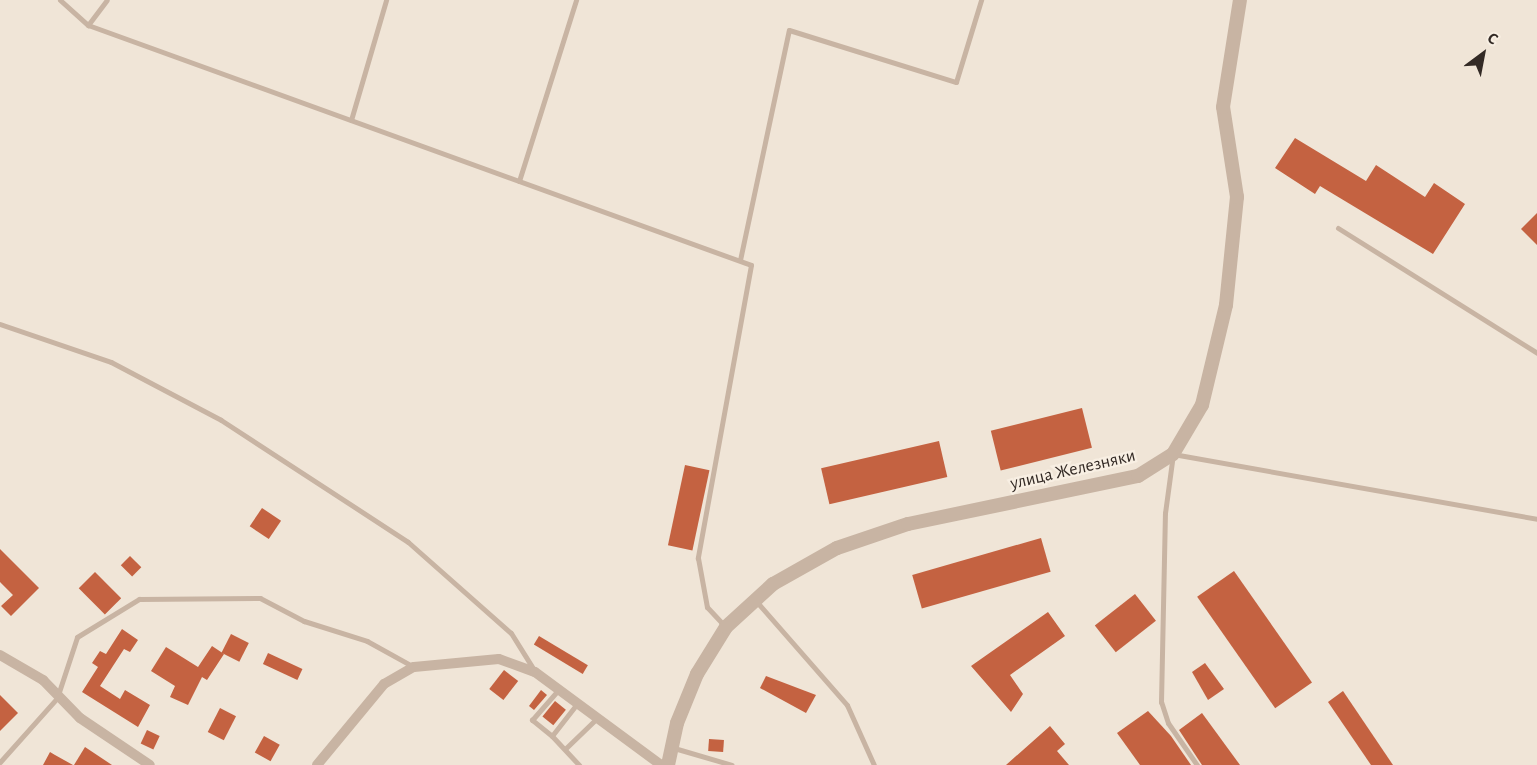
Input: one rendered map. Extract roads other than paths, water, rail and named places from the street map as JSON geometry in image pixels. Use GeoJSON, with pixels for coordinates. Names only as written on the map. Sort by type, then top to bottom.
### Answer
{"type":"FeatureCollection","features":[{"type":"Feature","properties":{"kind":"street","name":"улица Железняки"},"geometry":{"type":"LineString","coordinates":[[668,765],[670,746],[697,674],[726,627],[755,599],[837,548],[908,524],[1138,476],[1173,454],[1202,405],[1226,305],[1237,196],[1222,107],[1240,0]]}},
{"type":"Feature","properties":{"kind":"street"},"geometry":{"type":"LineString","coordinates":[[0,657],[43,680],[57,698],[150,765]]}},
{"type":"Feature","properties":{"kind":"street"},"geometry":{"type":"LineString","coordinates":[[316,765],[384,684],[414,667],[499,659],[535,672],[595,720],[661,765]]}},
{"type":"Feature","properties":{"kind":"lane"},"geometry":{"type":"LineString","coordinates":[[60,0],[88,25],[751,264],[698,558],[707,607],[726,627]]}},
{"type":"Feature","properties":{"kind":"lane"},"geometry":{"type":"LineString","coordinates":[[88,25],[107,0]]}},
{"type":"Feature","properties":{"kind":"lane"},"geometry":{"type":"LineString","coordinates":[[351,120],[386,0]]}},
{"type":"Feature","properties":{"kind":"lane"},"geometry":{"type":"LineString","coordinates":[[519,181],[576,0]]}},
{"type":"Feature","properties":{"kind":"lane"},"geometry":{"type":"LineString","coordinates":[[740,260],[789,30],[956,82],[981,0]]}},
{"type":"Feature","properties":{"kind":"lane"},"geometry":{"type":"LineString","coordinates":[[1338,228],[1537,353]]}},
{"type":"Feature","properties":{"kind":"lane"},"geometry":{"type":"LineString","coordinates":[[0,324],[111,362],[221,420],[408,542],[511,633],[535,672]]}},
{"type":"Feature","properties":{"kind":"lane"},"geometry":{"type":"LineString","coordinates":[[1197,765],[1168,723],[1161,702],[1165,513],[1173,454],[1537,519]]}},
{"type":"Feature","properties":{"kind":"lane"},"geometry":{"type":"LineString","coordinates":[[0,762],[57,698],[77,637],[139,599],[260,598],[304,621],[367,641],[414,667]]}},
{"type":"Feature","properties":{"kind":"lane"},"geometry":{"type":"LineString","coordinates":[[755,599],[847,705],[874,765]]}},
{"type":"Feature","properties":{"kind":"lane"},"geometry":{"type":"LineString","coordinates":[[559,689],[532,720],[566,748],[579,765]]}},
{"type":"Feature","properties":{"kind":"lane"},"geometry":{"type":"LineString","coordinates":[[552,736],[576,705]]}},
{"type":"Feature","properties":{"kind":"lane"},"geometry":{"type":"LineString","coordinates":[[566,748],[595,720]]}},
{"type":"Feature","properties":{"kind":"lane"},"geometry":{"type":"LineString","coordinates":[[670,746],[732,765]]}}]}
